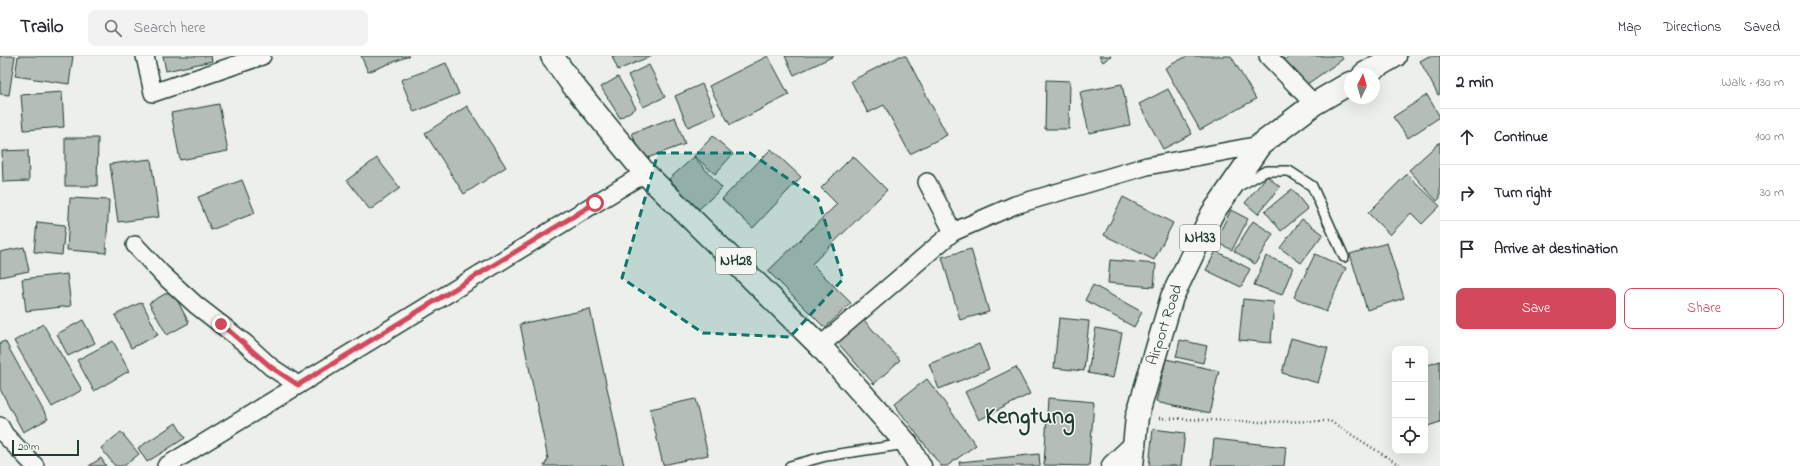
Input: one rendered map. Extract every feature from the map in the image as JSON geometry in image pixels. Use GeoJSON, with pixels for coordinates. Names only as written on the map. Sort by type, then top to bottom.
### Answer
{"type":"FeatureCollection","features":[{"type":"Feature","properties":{"kind":"highway","name":"NH28"},"geometry":{"type":"LineString","coordinates":[[552,56],[572,84],[645,173],[820,346],[908,444],[920,466]]}},
{"type":"Feature","properties":{"kind":"highway"},"geometry":{"type":"LineString","coordinates":[[1374,68],[1395,56]]}},
{"type":"Feature","properties":{"kind":"highway","name":"Airport Road"},"geometry":{"type":"LineString","coordinates":[[1132,457],[1137,417],[1172,297],[1212,214],[1260,145],[1314,104],[1344,86]]}},
{"type":"Feature","properties":{"kind":"highway","name":"NH33"},"geometry":{"type":"LineString","coordinates":[[1113,466],[1132,457]]}},
{"type":"Feature","properties":{"kind":"street"},"geometry":{"type":"LineString","coordinates":[[145,56],[153,93],[262,56]]}},
{"type":"Feature","properties":{"kind":"street"},"geometry":{"type":"LineString","coordinates":[[1268,56],[1314,104]]}},
{"type":"Feature","properties":{"kind":"street"},"geometry":{"type":"LineString","coordinates":[[820,346],[953,232],[1015,205],[1147,166],[1260,145]]}},
{"type":"Feature","properties":{"kind":"street"},"geometry":{"type":"LineString","coordinates":[[166,466],[645,173]]}},
{"type":"Feature","properties":{"kind":"street"},"geometry":{"type":"LineString","coordinates":[[927,182],[953,232]]}},
{"type":"Feature","properties":{"kind":"street"},"geometry":{"type":"LineString","coordinates":[[136,245],[162,274],[196,304],[246,344],[271,367],[298,385]]}},
{"type":"Feature","properties":{"kind":"street"},"geometry":{"type":"LineString","coordinates":[[0,426],[5,435],[35,466]]}},
{"type":"Feature","properties":{"kind":"lane"},"geometry":{"type":"LineString","coordinates":[[1227,192],[1266,172],[1289,171],[1312,186],[1344,257]]}},
{"type":"Feature","properties":{"kind":"lane"},"geometry":{"type":"LineString","coordinates":[[790,466],[826,456],[908,444]]}},
{"type":"Feature","properties":{"kind":"path"},"geometry":{"type":"LineString","coordinates":[[1137,417],[1260,422],[1330,421],[1401,466]]}},
{"type":"Feature","properties":{"kind":"highlighted area"},"geometry":{"type":"Polygon","coordinates":[[[658,153],[750,153],[818,199],[843,279],[790,337],[703,333],[622,278],[658,153]]]}},
{"type":"Feature","properties":{"kind":"building"},"geometry":{"type":"Polygon","coordinates":[[[0,56],[15,56],[9,95],[0,94],[0,56]]]}},
{"type":"Feature","properties":{"kind":"building"},"geometry":{"type":"Polygon","coordinates":[[[18,56],[73,56],[69,84],[15,76],[18,56]]]}},
{"type":"Feature","properties":{"kind":"building"},"geometry":{"type":"Polygon","coordinates":[[[163,56],[211,56],[212,61],[166,71],[163,56]]]}},
{"type":"Feature","properties":{"kind":"building"},"geometry":{"type":"Polygon","coordinates":[[[361,56],[409,56],[368,72],[361,56]]]}},
{"type":"Feature","properties":{"kind":"building"},"geometry":{"type":"Polygon","coordinates":[[[612,56],[651,56],[618,70],[612,56]]]}},
{"type":"Feature","properties":{"kind":"building"},"geometry":{"type":"Polygon","coordinates":[[[768,56],[789,95],[730,125],[709,86],[768,56]]]}},
{"type":"Feature","properties":{"kind":"building"},"geometry":{"type":"Polygon","coordinates":[[[785,56],[834,56],[794,75],[785,56]]]}},
{"type":"Feature","properties":{"kind":"building"},"geometry":{"type":"Polygon","coordinates":[[[900,56],[906,56],[947,135],[910,154],[884,105],[868,113],[851,81],[900,56]]]}},
{"type":"Feature","properties":{"kind":"building"},"geometry":{"type":"Polygon","coordinates":[[[1099,56],[1111,56],[1103,62],[1099,56]]]}},
{"type":"Feature","properties":{"kind":"building"},"geometry":{"type":"Polygon","coordinates":[[[1187,56],[1231,56],[1256,99],[1200,130],[1165,68],[1187,56]]]}},
{"type":"Feature","properties":{"kind":"building"},"geometry":{"type":"Polygon","coordinates":[[[1290,56],[1341,56],[1343,59],[1303,87],[1284,60],[1290,56]]]}},
{"type":"Feature","properties":{"kind":"building"},"geometry":{"type":"Polygon","coordinates":[[[1429,56],[1440,56],[1440,94],[1438,95],[1420,61],[1429,56]]]}},
{"type":"Feature","properties":{"kind":"building"},"geometry":{"type":"Polygon","coordinates":[[[446,63],[459,94],[414,112],[401,80],[446,63]]]}},
{"type":"Feature","properties":{"kind":"building"},"geometry":{"type":"Polygon","coordinates":[[[649,65],[665,97],[643,107],[628,75],[649,65]]]}},
{"type":"Feature","properties":{"kind":"building"},"geometry":{"type":"Polygon","coordinates":[[[618,77],[636,108],[620,118],[601,87],[618,77]]]}},
{"type":"Feature","properties":{"kind":"building"},"geometry":{"type":"Polygon","coordinates":[[[1046,80],[1070,81],[1069,129],[1045,129],[1046,80]]]}},
{"type":"Feature","properties":{"kind":"building"},"geometry":{"type":"Polygon","coordinates":[[[702,84],[716,115],[688,127],[675,96],[702,84]]]}},
{"type":"Feature","properties":{"kind":"building"},"geometry":{"type":"Polygon","coordinates":[[[1122,84],[1130,125],[1089,133],[1080,92],[1122,84]]]}},
{"type":"Feature","properties":{"kind":"building"},"geometry":{"type":"Polygon","coordinates":[[[1168,89],[1192,134],[1163,149],[1139,104],[1168,89]]]}},
{"type":"Feature","properties":{"kind":"building"},"geometry":{"type":"Polygon","coordinates":[[[62,92],[64,127],[24,130],[21,95],[62,92]]]}},
{"type":"Feature","properties":{"kind":"building"},"geometry":{"type":"Polygon","coordinates":[[[1427,95],[1440,117],[1408,138],[1393,117],[1427,95]]]}},
{"type":"Feature","properties":{"kind":"building"},"geometry":{"type":"Polygon","coordinates":[[[219,104],[228,151],[180,160],[171,113],[219,104]]]}},
{"type":"Feature","properties":{"kind":"building"},"geometry":{"type":"Polygon","coordinates":[[[467,106],[506,167],[464,194],[425,133],[467,106]]]}},
{"type":"Feature","properties":{"kind":"building"},"geometry":{"type":"Polygon","coordinates":[[[675,117],[685,144],[642,160],[632,133],[675,117]]]}},
{"type":"Feature","properties":{"kind":"building"},"geometry":{"type":"Polygon","coordinates":[[[713,136],[733,154],[715,174],[694,156],[713,136]]]}},
{"type":"Feature","properties":{"kind":"building"},"geometry":{"type":"Polygon","coordinates":[[[65,138],[98,138],[97,186],[65,186],[65,138]]]}},
{"type":"Feature","properties":{"kind":"building"},"geometry":{"type":"Polygon","coordinates":[[[1440,142],[1440,198],[1437,201],[1409,170],[1440,142]]]}},
{"type":"Feature","properties":{"kind":"building"},"geometry":{"type":"Polygon","coordinates":[[[771,149],[801,177],[753,228],[722,199],[771,149]]]}},
{"type":"Feature","properties":{"kind":"building"},"geometry":{"type":"Polygon","coordinates":[[[28,150],[29,181],[3,182],[2,151],[28,150]]]}},
{"type":"Feature","properties":{"kind":"building"},"geometry":{"type":"Polygon","coordinates":[[[853,156],[887,190],[812,264],[851,303],[825,328],[768,271],[837,204],[821,188],[853,156]]]}},
{"type":"Feature","properties":{"kind":"building"},"geometry":{"type":"Polygon","coordinates":[[[694,157],[722,188],[698,210],[669,179],[694,157]]]}},
{"type":"Feature","properties":{"kind":"building"},"geometry":{"type":"Polygon","coordinates":[[[377,158],[400,188],[370,210],[347,180],[377,158]]]}},
{"type":"Feature","properties":{"kind":"building"},"geometry":{"type":"Polygon","coordinates":[[[151,159],[159,217],[118,222],[110,164],[151,159]]]}},
{"type":"Feature","properties":{"kind":"building"},"geometry":{"type":"Polygon","coordinates":[[[1407,174],[1440,206],[1422,224],[1411,213],[1390,235],[1368,213],[1407,174]]]}},
{"type":"Feature","properties":{"kind":"building"},"geometry":{"type":"Polygon","coordinates":[[[1267,176],[1280,187],[1258,214],[1245,203],[1267,176]]]}},
{"type":"Feature","properties":{"kind":"building"},"geometry":{"type":"Polygon","coordinates":[[[242,180],[255,213],[211,230],[198,197],[242,180]]]}},
{"type":"Feature","properties":{"kind":"building"},"geometry":{"type":"Polygon","coordinates":[[[1292,189],[1308,209],[1281,231],[1265,211],[1292,189]]]}},
{"type":"Feature","properties":{"kind":"building"},"geometry":{"type":"Polygon","coordinates":[[[1123,197],[1173,223],[1154,260],[1104,235],[1123,197]]]}},
{"type":"Feature","properties":{"kind":"building"},"geometry":{"type":"Polygon","coordinates":[[[70,198],[109,200],[106,253],[67,250],[70,198]]]}},
{"type":"Feature","properties":{"kind":"building"},"geometry":{"type":"Polygon","coordinates":[[[1231,210],[1248,219],[1232,250],[1215,241],[1231,210]]]}},
{"type":"Feature","properties":{"kind":"building"},"geometry":{"type":"Polygon","coordinates":[[[1302,219],[1323,234],[1301,263],[1280,248],[1302,219]]]}},
{"type":"Feature","properties":{"kind":"building"},"geometry":{"type":"Polygon","coordinates":[[[1253,221],[1273,234],[1255,264],[1234,251],[1253,221]]]}},
{"type":"Feature","properties":{"kind":"building"},"geometry":{"type":"Polygon","coordinates":[[[37,222],[65,225],[62,255],[34,252],[37,222]]]}},
{"type":"Feature","properties":{"kind":"building"},"geometry":{"type":"Polygon","coordinates":[[[1387,243],[1404,298],[1367,310],[1350,254],[1387,243]]]}},
{"type":"Feature","properties":{"kind":"building"},"geometry":{"type":"Polygon","coordinates":[[[24,247],[29,271],[0,277],[0,252],[24,247]]]}},
{"type":"Feature","properties":{"kind":"building"},"geometry":{"type":"Polygon","coordinates":[[[971,249],[989,312],[960,320],[942,257],[971,249]]]}},
{"type":"Feature","properties":{"kind":"building"},"geometry":{"type":"Polygon","coordinates":[[[1216,251],[1250,269],[1241,287],[1206,270],[1216,251]]]}},
{"type":"Feature","properties":{"kind":"building"},"geometry":{"type":"Polygon","coordinates":[[[1315,254],[1346,268],[1326,312],[1294,297],[1315,254]]]}},
{"type":"Feature","properties":{"kind":"building"},"geometry":{"type":"Polygon","coordinates":[[[1266,256],[1293,267],[1282,295],[1254,285],[1266,256]]]}},
{"type":"Feature","properties":{"kind":"building"},"geometry":{"type":"Polygon","coordinates":[[[1110,260],[1156,264],[1154,287],[1108,283],[1110,260]]]}},
{"type":"Feature","properties":{"kind":"building"},"geometry":{"type":"Polygon","coordinates":[[[67,274],[71,306],[26,311],[22,279],[67,274]]]}},
{"type":"Feature","properties":{"kind":"building"},"geometry":{"type":"Polygon","coordinates":[[[1093,285],[1142,312],[1134,327],[1085,300],[1093,285]]]}},
{"type":"Feature","properties":{"kind":"building"},"geometry":{"type":"Polygon","coordinates":[[[172,290],[189,323],[167,335],[149,303],[172,290]]]}},
{"type":"Feature","properties":{"kind":"building"},"geometry":{"type":"Polygon","coordinates":[[[1243,299],[1274,302],[1271,343],[1239,340],[1243,299]]]}},
{"type":"Feature","properties":{"kind":"building"},"geometry":{"type":"Polygon","coordinates":[[[142,302],[158,335],[131,348],[115,315],[142,302]]]}},
{"type":"Feature","properties":{"kind":"building"},"geometry":{"type":"Polygon","coordinates":[[[590,309],[624,466],[544,466],[548,459],[520,324],[590,309]]]}},
{"type":"Feature","properties":{"kind":"building"},"geometry":{"type":"Polygon","coordinates":[[[1059,318],[1089,321],[1084,371],[1054,368],[1059,318]]]}},
{"type":"Feature","properties":{"kind":"building"},"geometry":{"type":"Polygon","coordinates":[[[863,319],[900,360],[874,384],[837,342],[863,319]]]}},
{"type":"Feature","properties":{"kind":"building"},"geometry":{"type":"Polygon","coordinates":[[[83,320],[95,343],[68,356],[57,334],[83,320]]]}},
{"type":"Feature","properties":{"kind":"building"},"geometry":{"type":"Polygon","coordinates":[[[43,324],[82,390],[52,407],[14,341],[43,324]]]}},
{"type":"Feature","properties":{"kind":"building"},"geometry":{"type":"Polygon","coordinates":[[[1096,328],[1122,333],[1113,378],[1088,373],[1096,328]]]}},
{"type":"Feature","properties":{"kind":"building"},"geometry":{"type":"Polygon","coordinates":[[[1291,338],[1328,348],[1318,383],[1282,373],[1291,338]]]}},
{"type":"Feature","properties":{"kind":"building"},"geometry":{"type":"Polygon","coordinates":[[[1180,340],[1207,346],[1203,363],[1176,357],[1180,340]]]}},
{"type":"Feature","properties":{"kind":"building"},"geometry":{"type":"Polygon","coordinates":[[[5,341],[48,419],[23,432],[0,389],[0,343],[5,341]]]}},
{"type":"Feature","properties":{"kind":"building"},"geometry":{"type":"Polygon","coordinates":[[[113,341],[129,371],[94,391],[77,360],[113,341]]]}},
{"type":"Feature","properties":{"kind":"building"},"geometry":{"type":"Polygon","coordinates":[[[979,344],[989,369],[939,389],[929,364],[979,344]]]}},
{"type":"Feature","properties":{"kind":"building"},"geometry":{"type":"Polygon","coordinates":[[[1166,359],[1219,371],[1209,414],[1156,402],[1166,359]]]}},
{"type":"Feature","properties":{"kind":"building"},"geometry":{"type":"Polygon","coordinates":[[[1440,361],[1440,422],[1428,426],[1428,382],[1428,365],[1440,361]]]}},
{"type":"Feature","properties":{"kind":"building"},"geometry":{"type":"Polygon","coordinates":[[[1016,367],[1030,394],[979,420],[965,392],[1016,367]]]}},
{"type":"Feature","properties":{"kind":"building"},"geometry":{"type":"Polygon","coordinates":[[[927,379],[976,445],[947,466],[941,466],[894,404],[927,379]]]}},
{"type":"Feature","properties":{"kind":"building"},"geometry":{"type":"Polygon","coordinates":[[[1048,398],[1094,402],[1089,466],[1044,465],[1048,398]]]}},
{"type":"Feature","properties":{"kind":"building"},"geometry":{"type":"Polygon","coordinates":[[[695,399],[708,455],[663,465],[650,409],[695,399]]]}},
{"type":"Feature","properties":{"kind":"building"},"geometry":{"type":"Polygon","coordinates":[[[176,423],[185,438],[147,462],[138,448],[176,423]]]}},
{"type":"Feature","properties":{"kind":"building"},"geometry":{"type":"Polygon","coordinates":[[[1153,429],[1185,433],[1181,466],[1149,466],[1153,429]]]}},
{"type":"Feature","properties":{"kind":"building"},"geometry":{"type":"Polygon","coordinates":[[[121,432],[139,454],[124,466],[115,466],[101,448],[121,432]]]}},
{"type":"Feature","properties":{"kind":"building"},"geometry":{"type":"Polygon","coordinates":[[[1214,439],[1286,447],[1284,466],[1211,466],[1214,439]]]}},
{"type":"Feature","properties":{"kind":"building"},"geometry":{"type":"Polygon","coordinates":[[[1039,454],[1040,466],[960,466],[959,462],[1039,454]]]}},
{"type":"Feature","properties":{"kind":"building"},"geometry":{"type":"Polygon","coordinates":[[[101,458],[106,466],[89,466],[101,458]]]}},
{"type":"Feature","properties":{"kind":"district","name":"Kengtung"},"geometry":{"type":"Point","coordinates":[1030,417]}},
{"type":"Feature","properties":{"kind":"route"},"geometry":{"type":"LineString","coordinates":[[221,324],[271,367],[298,385],[595,203]]}}]}
